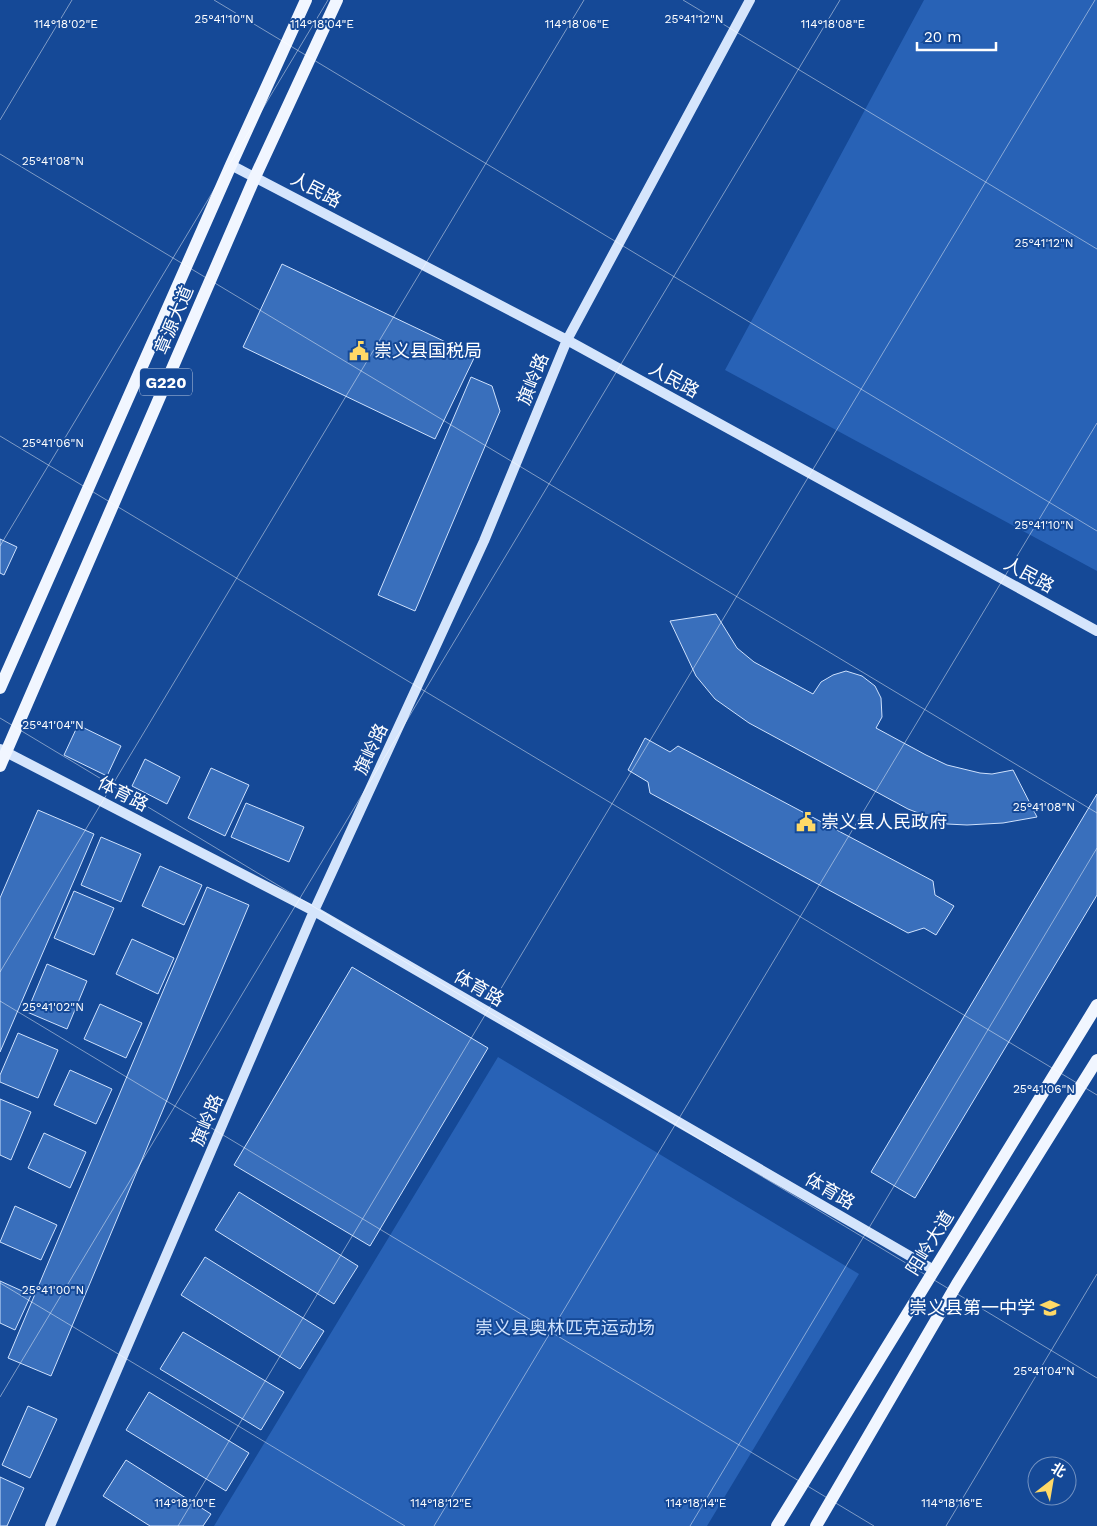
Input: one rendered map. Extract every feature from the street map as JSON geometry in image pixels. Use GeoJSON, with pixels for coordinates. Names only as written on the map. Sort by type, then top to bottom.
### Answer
{"type":"FeatureCollection","features":[{"type":"Feature","properties":{"kind":"main road","name":"章源大道"},"geometry":{"type":"LineString","coordinates":[[0,688],[306,0]]}},
{"type":"Feature","properties":{"kind":"main road","name":"章源大道"},"geometry":{"type":"LineString","coordinates":[[0,766],[3,751],[255,177],[337,0]]}},
{"type":"Feature","properties":{"kind":"main road","name":"阳岭大道"},"geometry":{"type":"LineString","coordinates":[[778,1526],[1097,1005]]}},
{"type":"Feature","properties":{"kind":"main road"},"geometry":{"type":"LineString","coordinates":[[816,1526],[957,1284],[1097,1060]]}},
{"type":"Feature","properties":{"kind":"street","name":"旗岭路"},"geometry":{"type":"LineString","coordinates":[[50,1526],[314,911],[484,541],[567,340],[750,0]]}},
{"type":"Feature","properties":{"kind":"street","name":"人民路"},"geometry":{"type":"LineString","coordinates":[[231,165],[567,340],[1097,631]]}},
{"type":"Feature","properties":{"kind":"street","name":"体育路"},"geometry":{"type":"LineString","coordinates":[[3,751],[314,911],[934,1270]]}},
{"type":"Feature","properties":{"kind":"green space"},"geometry":{"type":"Polygon","coordinates":[[[924,0],[1097,0],[1097,571],[725,370],[924,0]]]}},
{"type":"Feature","properties":{"kind":"green space","name":"崇义县奥林匹克运动场"},"geometry":{"type":"Polygon","coordinates":[[[498,1057],[859,1274],[707,1526],[214,1526],[498,1057]]]}},
{"type":"Feature","properties":{"kind":"building","name":"崇义县国税局"},"geometry":{"type":"Polygon","coordinates":[[[282,264],[475,356],[435,439],[243,347],[282,264]]]}},
{"type":"Feature","properties":{"kind":"building"},"geometry":{"type":"Polygon","coordinates":[[[471,377],[492,386],[500,411],[415,611],[378,595],[471,377]]]}},
{"type":"Feature","properties":{"kind":"building"},"geometry":{"type":"Polygon","coordinates":[[[0,539],[17,547],[4,575],[0,573],[0,539]]]}},
{"type":"Feature","properties":{"kind":"building"},"geometry":{"type":"Polygon","coordinates":[[[716,614],[737,648],[754,662],[813,694],[821,682],[833,675],[846,671],[862,676],[875,686],[881,698],[882,717],[876,728],[926,755],[947,765],[980,773],[992,774],[1013,770],[1037,817],[1003,823],[947,824],[908,809],[749,723],[715,699],[696,676],[670,621],[716,614]]]}},
{"type":"Feature","properties":{"kind":"building"},"geometry":{"type":"Polygon","coordinates":[[[78,725],[121,746],[107,776],[64,755],[78,725]]]}},
{"type":"Feature","properties":{"kind":"building"},"geometry":{"type":"Polygon","coordinates":[[[645,738],[670,752],[678,746],[933,881],[935,895],[954,906],[936,935],[924,928],[908,933],[650,793],[648,782],[628,770],[645,738]]]}},
{"type":"Feature","properties":{"kind":"building"},"geometry":{"type":"Polygon","coordinates":[[[145,759],[180,777],[167,804],[132,786],[145,759]]]}},
{"type":"Feature","properties":{"kind":"building"},"geometry":{"type":"Polygon","coordinates":[[[211,768],[249,785],[225,836],[188,818],[211,768]]]}},
{"type":"Feature","properties":{"kind":"building"},"geometry":{"type":"Polygon","coordinates":[[[1097,794],[1097,895],[915,1198],[871,1172],[1097,794]]]}},
{"type":"Feature","properties":{"kind":"building"},"geometry":{"type":"Polygon","coordinates":[[[246,803],[304,827],[289,862],[231,837],[246,803]]]}},
{"type":"Feature","properties":{"kind":"building"},"geometry":{"type":"Polygon","coordinates":[[[38,810],[94,834],[0,1052],[0,898],[38,810]]]}},
{"type":"Feature","properties":{"kind":"building"},"geometry":{"type":"Polygon","coordinates":[[[101,837],[141,854],[121,902],[81,885],[101,837]]]}},
{"type":"Feature","properties":{"kind":"building"},"geometry":{"type":"Polygon","coordinates":[[[160,866],[202,885],[184,925],[142,906],[160,866]]]}},
{"type":"Feature","properties":{"kind":"building"},"geometry":{"type":"Polygon","coordinates":[[[207,887],[249,905],[51,1376],[8,1358],[207,887]]]}},
{"type":"Feature","properties":{"kind":"building"},"geometry":{"type":"Polygon","coordinates":[[[74,891],[114,908],[94,955],[54,938],[74,891]]]}},
{"type":"Feature","properties":{"kind":"building"},"geometry":{"type":"Polygon","coordinates":[[[132,939],[174,958],[158,994],[116,974],[132,939]]]}},
{"type":"Feature","properties":{"kind":"building"},"geometry":{"type":"Polygon","coordinates":[[[47,964],[87,981],[67,1029],[27,1012],[47,964]]]}},
{"type":"Feature","properties":{"kind":"building"},"geometry":{"type":"Polygon","coordinates":[[[352,967],[488,1048],[370,1246],[234,1165],[352,967]]]}},
{"type":"Feature","properties":{"kind":"building"},"geometry":{"type":"Polygon","coordinates":[[[100,1004],[142,1023],[126,1058],[84,1039],[100,1004]]]}},
{"type":"Feature","properties":{"kind":"building"},"geometry":{"type":"Polygon","coordinates":[[[18,1033],[58,1050],[38,1098],[0,1082],[0,1075],[18,1033]]]}},
{"type":"Feature","properties":{"kind":"building"},"geometry":{"type":"Polygon","coordinates":[[[70,1070],[112,1089],[96,1124],[54,1105],[70,1070]]]}},
{"type":"Feature","properties":{"kind":"building"},"geometry":{"type":"Polygon","coordinates":[[[0,1099],[31,1112],[11,1160],[0,1155],[0,1099]]]}},
{"type":"Feature","properties":{"kind":"building"},"geometry":{"type":"Polygon","coordinates":[[[44,1133],[86,1152],[70,1188],[28,1168],[44,1133]]]}},
{"type":"Feature","properties":{"kind":"building"},"geometry":{"type":"Polygon","coordinates":[[[239,1192],[358,1266],[334,1304],[215,1230],[239,1192]]]}},
{"type":"Feature","properties":{"kind":"building"},"geometry":{"type":"Polygon","coordinates":[[[15,1206],[57,1225],[41,1260],[0,1242],[15,1206]]]}},
{"type":"Feature","properties":{"kind":"building"},"geometry":{"type":"Polygon","coordinates":[[[205,1257],[324,1331],[300,1369],[181,1295],[205,1257]]]}},
{"type":"Feature","properties":{"kind":"building"},"geometry":{"type":"Polygon","coordinates":[[[0,1281],[31,1295],[15,1330],[0,1323],[0,1281]]]}},
{"type":"Feature","properties":{"kind":"building"},"geometry":{"type":"Polygon","coordinates":[[[183,1332],[284,1392],[261,1430],[160,1369],[183,1332]]]}},
{"type":"Feature","properties":{"kind":"building"},"geometry":{"type":"Polygon","coordinates":[[[149,1392],[249,1453],[226,1491],[126,1430],[149,1392]]]}},
{"type":"Feature","properties":{"kind":"building"},"geometry":{"type":"Polygon","coordinates":[[[28,1406],[57,1419],[30,1478],[2,1465],[28,1406]]]}},
{"type":"Feature","properties":{"kind":"building"},"geometry":{"type":"Polygon","coordinates":[[[126,1460],[211,1514],[203,1526],[150,1526],[103,1496],[126,1460]]]}},
{"type":"Feature","properties":{"kind":"building"},"geometry":{"type":"Polygon","coordinates":[[[0,1477],[24,1488],[7,1526],[0,1526],[0,1477]]]}},
{"type":"Feature","properties":{"kind":"place","name":"崇义县国税局"},"geometry":{"type":"Point","coordinates":[359,351]}},
{"type":"Feature","properties":{"kind":"place","name":"崇义县人民政府"},"geometry":{"type":"Point","coordinates":[806,822]}},
{"type":"Feature","properties":{"kind":"place","name":"崇义县第一中学"},"geometry":{"type":"Point","coordinates":[1050,1308]}}]}
